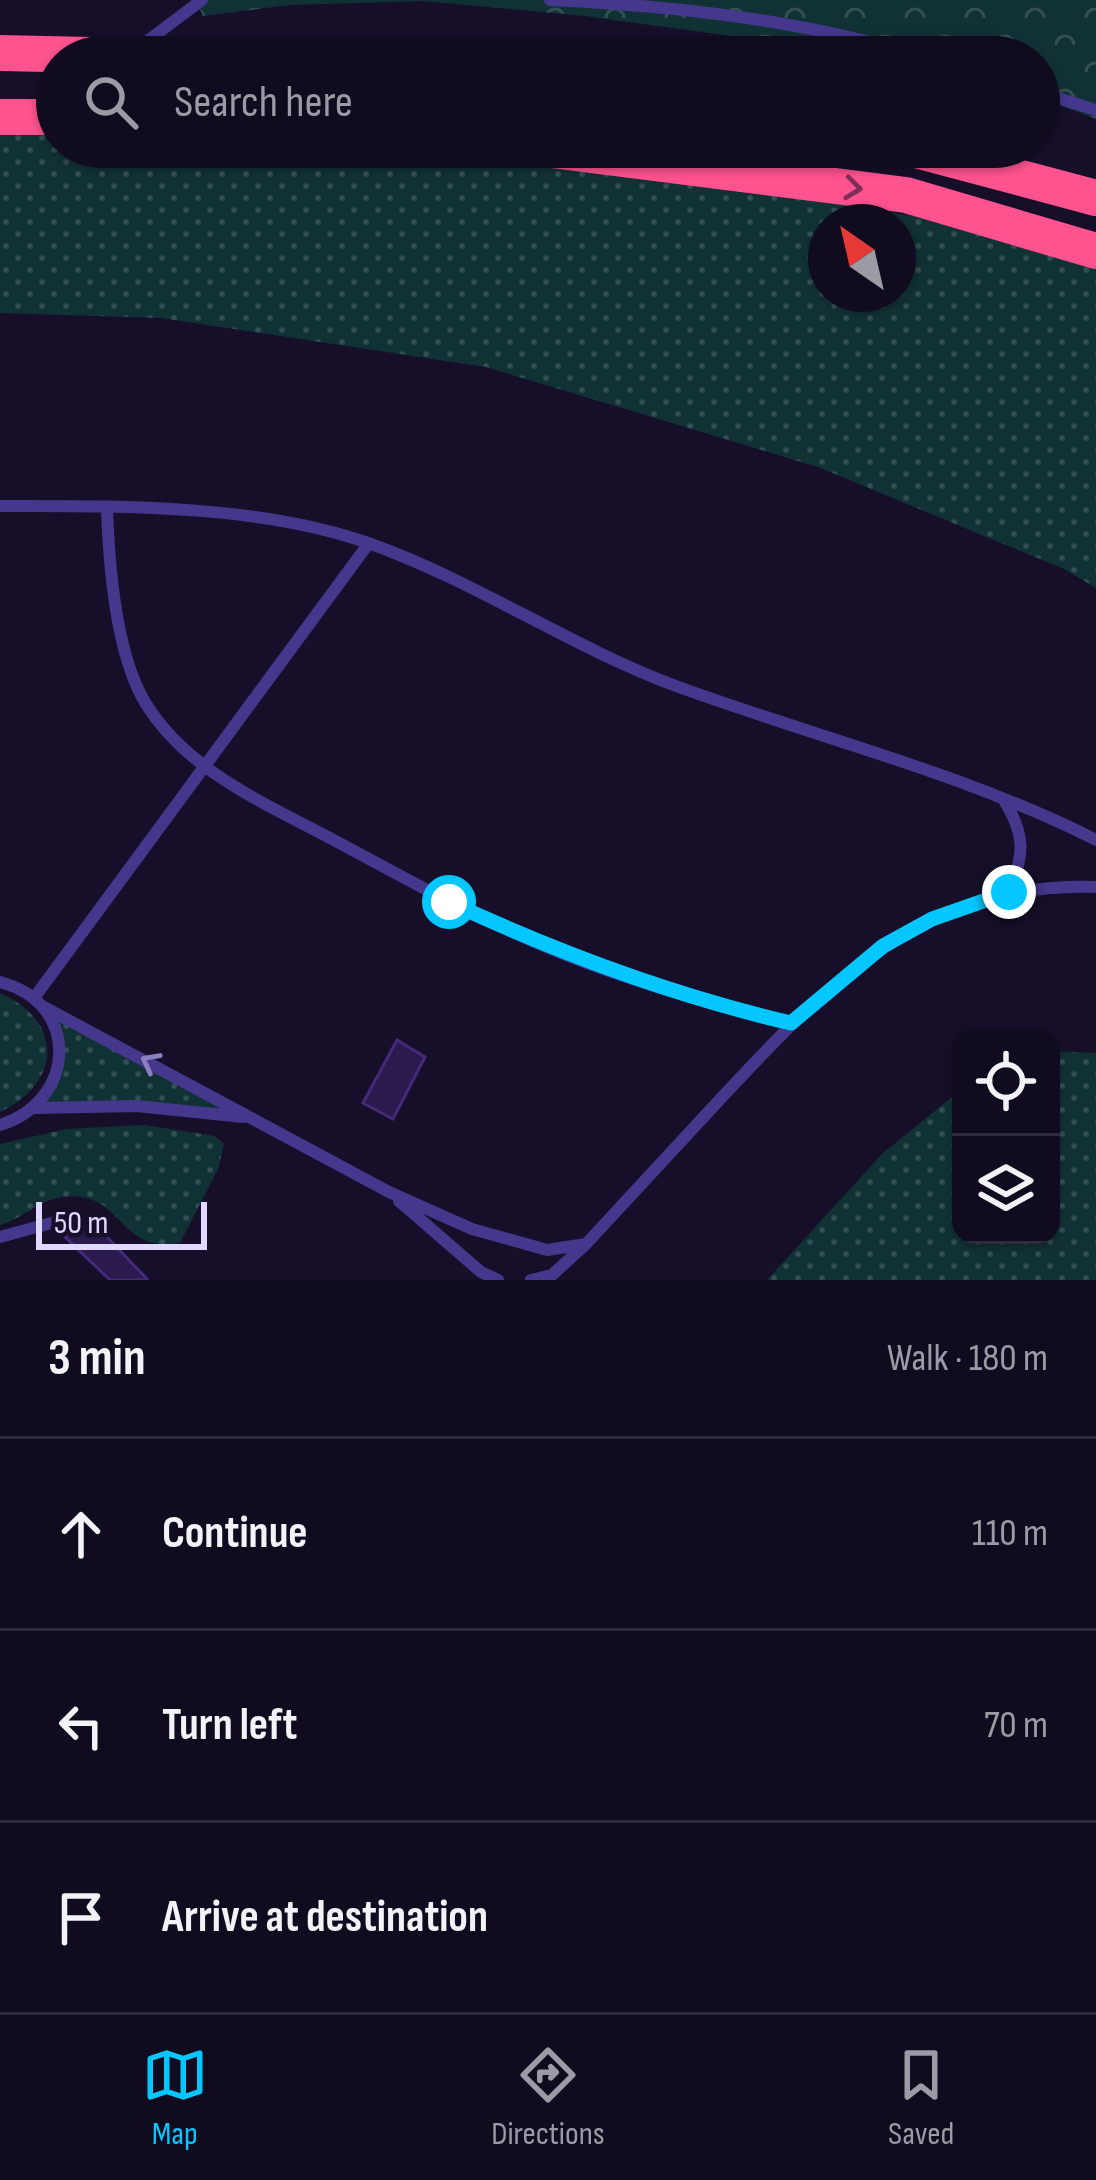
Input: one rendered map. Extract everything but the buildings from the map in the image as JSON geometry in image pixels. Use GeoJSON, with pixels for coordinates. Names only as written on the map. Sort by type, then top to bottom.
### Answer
{"type":"FeatureCollection","features":[{"type":"Feature","properties":{"kind":"highway"},"geometry":{"type":"LineString","coordinates":[[0,53],[36,53]]}},
{"type":"Feature","properties":{"kind":"highway"},"geometry":{"type":"LineString","coordinates":[[0,117],[36,117]]}},
{"type":"Feature","properties":{"kind":"highway"},"geometry":{"type":"LineString","coordinates":[[693,168],[905,195],[1096,251]]}},
{"type":"Feature","properties":{"kind":"highway"},"geometry":{"type":"LineString","coordinates":[[983,168],[1096,198]]}},
{"type":"Feature","properties":{"kind":"lane"},"geometry":{"type":"LineString","coordinates":[[154,36],[202,0]]}},
{"type":"Feature","properties":{"kind":"lane"},"geometry":{"type":"LineString","coordinates":[[550,0],[657,6],[837,36]]}},
{"type":"Feature","properties":{"kind":"lane"},"geometry":{"type":"LineString","coordinates":[[1060,99],[1096,110]]}},
{"type":"Feature","properties":{"kind":"lane"},"geometry":{"type":"LineString","coordinates":[[0,506],[282,519],[369,543],[638,672],[1005,801],[1096,840]]}},
{"type":"Feature","properties":{"kind":"lane"},"geometry":{"type":"LineString","coordinates":[[107,509],[109,555],[129,664],[145,702],[173,740],[204,766],[429,892],[538,944],[636,981],[791,1023]]}},
{"type":"Feature","properties":{"kind":"lane"},"geometry":{"type":"LineString","coordinates":[[39,1002],[204,766],[369,543]]}},
{"type":"Feature","properties":{"kind":"lane"},"geometry":{"type":"LineString","coordinates":[[1005,801],[1024,845],[1009,892]]}},
{"type":"Feature","properties":{"kind":"lane"},"geometry":{"type":"LineString","coordinates":[[531,1280],[554,1278],[791,1023],[883,946],[932,919],[1009,892],[1096,887]]}},
{"type":"Feature","properties":{"kind":"lane"},"geometry":{"type":"LineString","coordinates":[[0,982],[389,1192],[517,1244],[547,1250],[586,1244]]}},
{"type":"Feature","properties":{"kind":"lane"},"geometry":{"type":"LineString","coordinates":[[0,1125],[35,1108],[58,1071],[55,1027],[39,1002]]}},
{"type":"Feature","properties":{"kind":"lane"},"geometry":{"type":"LineString","coordinates":[[35,1108],[137,1106],[253,1119]]}},
{"type":"Feature","properties":{"kind":"lane"},"geometry":{"type":"LineString","coordinates":[[389,1192],[469,1262],[498,1280]]}},
{"type":"Feature","properties":{"kind":"lane"},"geometry":{"type":"LineString","coordinates":[[0,1237],[56,1222]]}},
{"type":"Feature","properties":{"kind":"green space"},"geometry":{"type":"Polygon","coordinates":[[[195,0],[1096,0],[1096,119],[1060,106],[1060,36],[731,36],[423,1],[289,5],[203,16],[195,0]]]}},
{"type":"Feature","properties":{"kind":"green space"},"geometry":{"type":"Polygon","coordinates":[[[0,134],[36,135],[36,168],[599,168],[841,204],[808,204],[808,312],[916,312],[916,217],[1096,269],[1096,588],[1064,569],[818,467],[486,367],[161,318],[0,313],[0,134]]]}},
{"type":"Feature","properties":{"kind":"green space"},"geometry":{"type":"Polygon","coordinates":[[[0,993],[36,1019],[47,1052],[35,1085],[0,1112],[0,993]]]}},
{"type":"Feature","properties":{"kind":"green space"},"geometry":{"type":"Polygon","coordinates":[[[54,1018],[240,1112],[47,1102],[63,1061],[54,1018]]]}},
{"type":"Feature","properties":{"kind":"green space"},"geometry":{"type":"Polygon","coordinates":[[[1060,1051],[1096,1053],[1096,1280],[767,1280],[883,1153],[952,1097],[952,1244],[1060,1244],[1060,1051]]]}},
{"type":"Feature","properties":{"kind":"green space"},"geometry":{"type":"Polygon","coordinates":[[[144,1125],[215,1136],[224,1144],[218,1169],[180,1243],[144,1239],[110,1210],[82,1197],[54,1199],[0,1225],[0,1144],[67,1129],[144,1125]]]}},
{"type":"Feature","properties":{"kind":"route"},"geometry":{"type":"LineString","coordinates":[[449,902],[617,975],[712,1005],[791,1023],[883,946],[932,919],[1009,892]]}}]}
